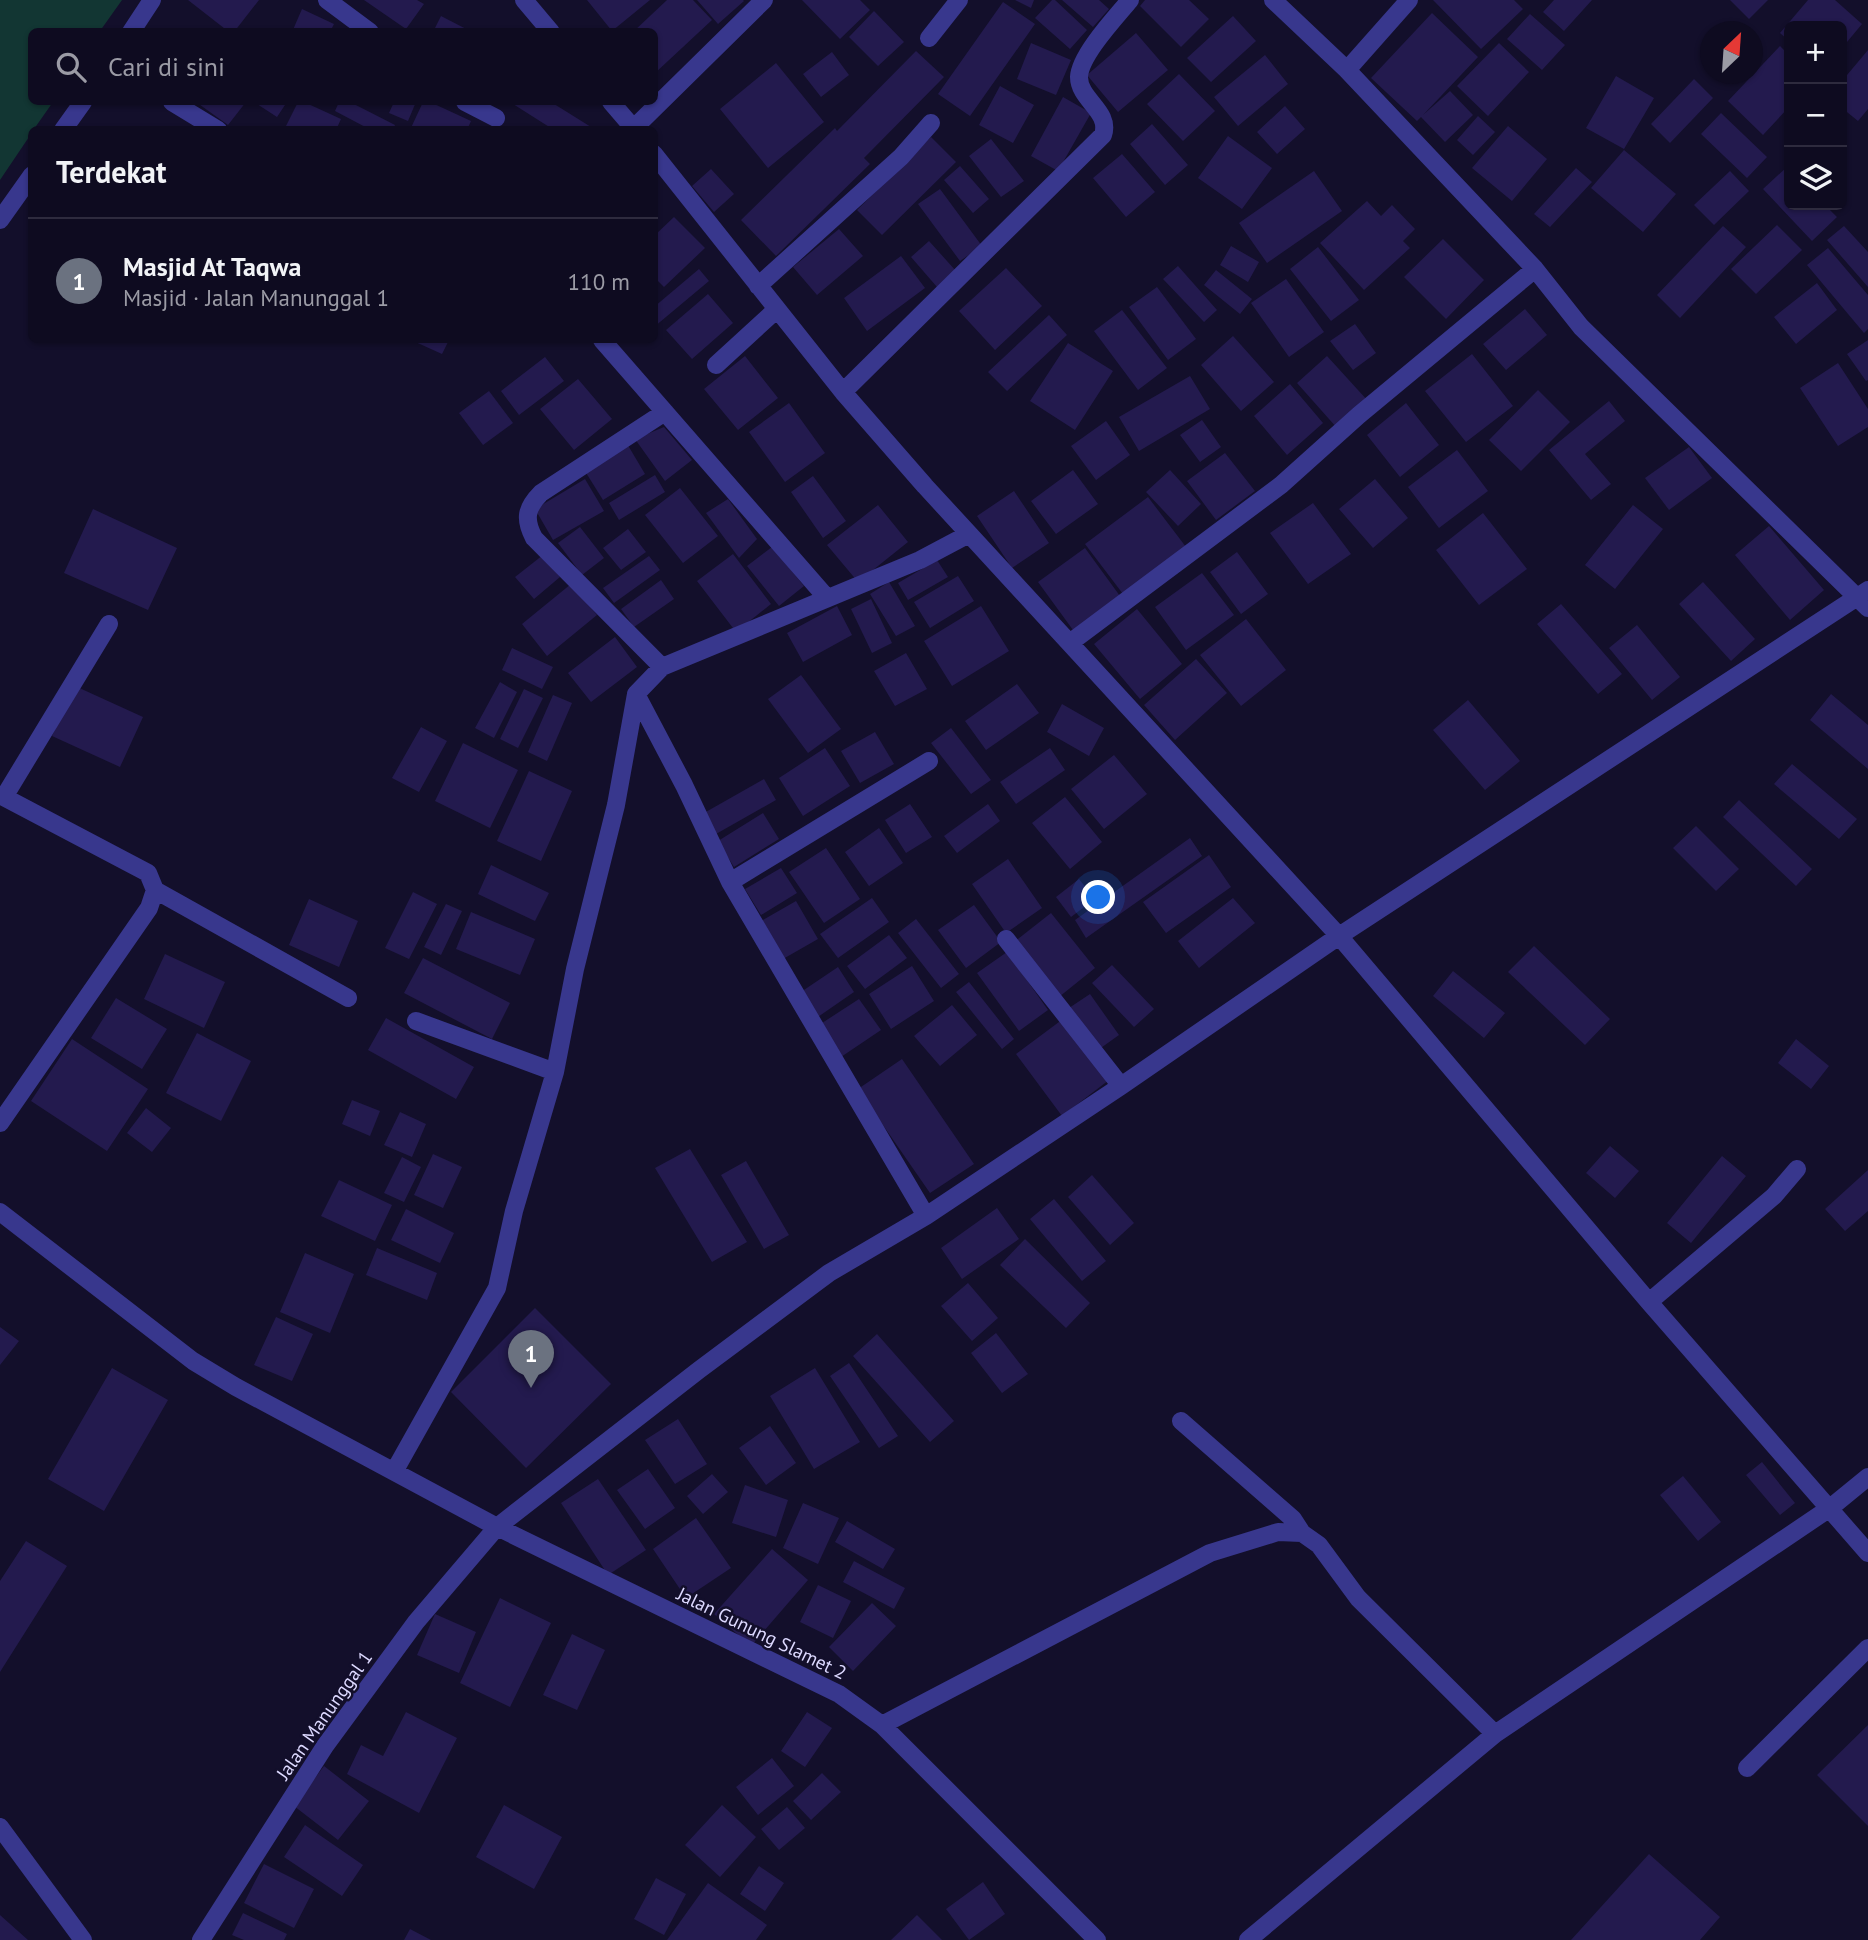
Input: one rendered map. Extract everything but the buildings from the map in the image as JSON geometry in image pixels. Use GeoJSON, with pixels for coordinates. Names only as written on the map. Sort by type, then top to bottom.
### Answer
{"type":"FeatureCollection","features":[{"type":"Feature","properties":{"kind":"street"},"geometry":{"type":"LineString","coordinates":[[134,28],[152,0]]}},
{"type":"Feature","properties":{"kind":"street"},"geometry":{"type":"LineString","coordinates":[[327,0],[365,28]]}},
{"type":"Feature","properties":{"kind":"street"},"geometry":{"type":"LineString","coordinates":[[524,0],[548,28]]}},
{"type":"Feature","properties":{"kind":"street"},"geometry":{"type":"LineString","coordinates":[[638,126],[764,0]]}},
{"type":"Feature","properties":{"kind":"street"},"geometry":{"type":"LineString","coordinates":[[929,38],[959,0]]}},
{"type":"Feature","properties":{"kind":"street"},"geometry":{"type":"LineString","coordinates":[[843,392],[1103,135],[1103,118],[1080,83],[1079,74],[1082,64],[1103,33],[1130,0]]}},
{"type":"Feature","properties":{"kind":"street"},"geometry":{"type":"LineString","coordinates":[[1273,0],[1347,70],[1535,269],[1581,327],[1864,598]]}},
{"type":"Feature","properties":{"kind":"street"},"geometry":{"type":"LineString","coordinates":[[1347,70],[1409,0]]}},
{"type":"Feature","properties":{"kind":"street"},"geometry":{"type":"LineString","coordinates":[[66,126],[81,105]]}},
{"type":"Feature","properties":{"kind":"street"},"geometry":{"type":"LineString","coordinates":[[177,105],[211,126]]}},
{"type":"Feature","properties":{"kind":"street"},"geometry":{"type":"LineString","coordinates":[[471,105],[496,118]]}},
{"type":"Feature","properties":{"kind":"street"},"geometry":{"type":"LineString","coordinates":[[614,105],[632,126]]}},
{"type":"Feature","properties":{"kind":"street"},"geometry":{"type":"LineString","coordinates":[[758,286],[901,157],[930,123]]}},
{"type":"Feature","properties":{"kind":"street"},"geometry":{"type":"LineString","coordinates":[[658,159],[843,392],[969,534],[1339,936],[1649,1302],[1868,1553]]}},
{"type":"Feature","properties":{"kind":"street"},"geometry":{"type":"LineString","coordinates":[[0,220],[28,181]]}},
{"type":"Feature","properties":{"kind":"street"},"geometry":{"type":"LineString","coordinates":[[1070,642],[1281,485],[1359,415],[1535,269]]}},
{"type":"Feature","properties":{"kind":"street"},"geometry":{"type":"LineString","coordinates":[[716,365],[777,309]]}},
{"type":"Feature","properties":{"kind":"street"},"geometry":{"type":"LineString","coordinates":[[605,343],[827,598]]}},
{"type":"Feature","properties":{"kind":"street"},"geometry":{"type":"LineString","coordinates":[[662,667],[534,538],[527,525],[527,512],[531,503],[541,493],[665,412]]}},
{"type":"Feature","properties":{"kind":"street"},"geometry":{"type":"LineString","coordinates":[[395,1470],[496,1288],[514,1211],[555,1072],[575,969],[616,805],[636,694],[662,667],[920,560],[969,534]]}},
{"type":"Feature","properties":{"kind":"street","name":"Jalan Manunggal 1"},"geometry":{"type":"LineString","coordinates":[[201,1940],[325,1746],[416,1622],[497,1527],[699,1370],[830,1273],[926,1216],[1339,936],[1864,598]]}},
{"type":"Feature","properties":{"kind":"street"},"geometry":{"type":"LineString","coordinates":[[109,624],[2,796],[148,873],[155,890],[348,998]]}},
{"type":"Feature","properties":{"kind":"street"},"geometry":{"type":"LineString","coordinates":[[636,694],[684,785],[730,882],[926,1216]]}},
{"type":"Feature","properties":{"kind":"street"},"geometry":{"type":"LineString","coordinates":[[730,882],[929,761]]}},
{"type":"Feature","properties":{"kind":"street"},"geometry":{"type":"LineString","coordinates":[[0,1123],[149,908],[155,890]]}},
{"type":"Feature","properties":{"kind":"street"},"geometry":{"type":"LineString","coordinates":[[1006,939],[1121,1086]]}},
{"type":"Feature","properties":{"kind":"street"},"geometry":{"type":"LineString","coordinates":[[416,1021],[555,1072]]}},
{"type":"Feature","properties":{"kind":"street"},"geometry":{"type":"LineString","coordinates":[[1649,1302],[1774,1196],[1797,1170]]}},
{"type":"Feature","properties":{"kind":"street","name":"Jalan Gunung Slamet 2"},"geometry":{"type":"LineString","coordinates":[[0,1212],[193,1361],[236,1387],[497,1527],[839,1694],[882,1725],[1097,1940]]}},
{"type":"Feature","properties":{"kind":"street"},"geometry":{"type":"LineString","coordinates":[[1181,1421],[1293,1519],[1302,1533],[1320,1545],[1358,1598],[1495,1734]]}},
{"type":"Feature","properties":{"kind":"street"},"geometry":{"type":"LineString","coordinates":[[1248,1940],[1495,1734],[1830,1508],[1868,1477]]}},
{"type":"Feature","properties":{"kind":"street"},"geometry":{"type":"LineString","coordinates":[[882,1725],[1210,1553],[1278,1532],[1302,1533]]}},
{"type":"Feature","properties":{"kind":"street"},"geometry":{"type":"LineString","coordinates":[[1746,1768],[1868,1648]]}},
{"type":"Feature","properties":{"kind":"street"},"geometry":{"type":"LineString","coordinates":[[0,1827],[83,1940]]}},
{"type":"Feature","properties":{"kind":"green space"},"geometry":{"type":"Polygon","coordinates":[[[0,0],[122,0],[102,28],[28,28],[28,105],[51,105],[36,126],[28,126],[28,138],[0,180],[0,0]]]}},
{"type":"Feature","properties":{"kind":"place","name":"Masjid At Taqwa"},"geometry":{"type":"Point","coordinates":[531,1388]}}]}
